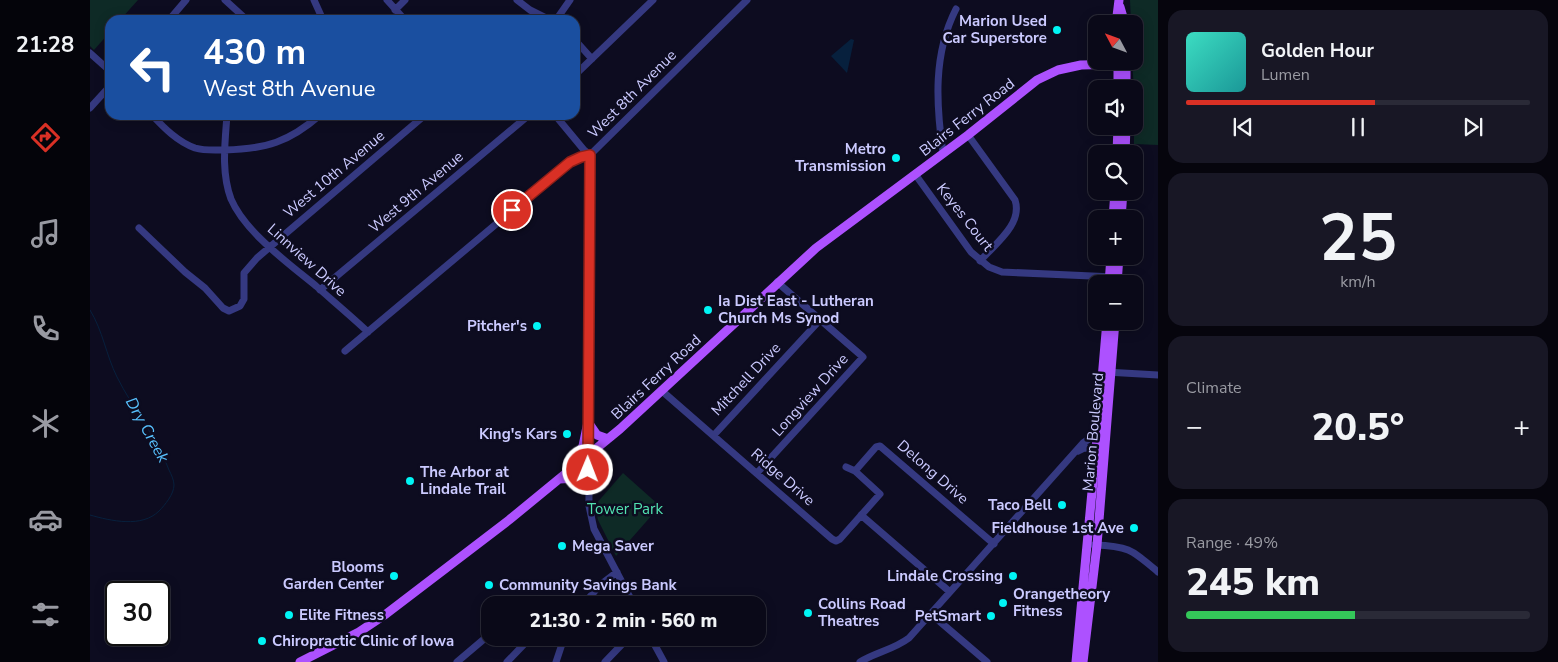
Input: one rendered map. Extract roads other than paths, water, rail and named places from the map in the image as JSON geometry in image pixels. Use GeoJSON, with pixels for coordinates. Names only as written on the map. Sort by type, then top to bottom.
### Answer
{"type":"FeatureCollection","features":[{"type":"Feature","properties":{"kind":"main road"},"geometry":{"type":"LineString","coordinates":[[1118,15],[1120,2]]}},
{"type":"Feature","properties":{"kind":"main road"},"geometry":{"type":"LineString","coordinates":[[1120,2],[1123,15]]}},
{"type":"Feature","properties":{"kind":"main road","name":"Blairs Ferry Road"},"geometry":{"type":"LineString","coordinates":[[301,662],[359,632],[386,614],[562,476],[608,439],[662,391],[777,282],[816,248],[968,135],[1037,80],[1058,70],[1088,64]]}},
{"type":"Feature","properties":{"kind":"main road","name":"Marion Boulevard"},"geometry":{"type":"LineString","coordinates":[[1107,330],[1108,372]]}},
{"type":"Feature","properties":{"kind":"main road","name":"Marion Boulevard"},"geometry":{"type":"LineString","coordinates":[[1092,545],[1108,372],[1114,330]]}},
{"type":"Feature","properties":{"kind":"main road"},"geometry":{"type":"LineString","coordinates":[[588,422],[597,435],[608,439]]}},
{"type":"Feature","properties":{"kind":"main road"},"geometry":{"type":"LineString","coordinates":[[587,485],[579,478],[562,476],[583,446],[588,422]]}},
{"type":"Feature","properties":{"kind":"main road","name":"Marion Boulevard"},"geometry":{"type":"LineString","coordinates":[[1092,545],[1096,449],[1102,435]]}},
{"type":"Feature","properties":{"kind":"main road"},"geometry":{"type":"LineString","coordinates":[[1076,662],[1092,545]]}},
{"type":"Feature","properties":{"kind":"main road"},"geometry":{"type":"LineString","coordinates":[[1084,662],[1092,545]]}},
{"type":"Feature","properties":{"kind":"street"},"geometry":{"type":"LineString","coordinates":[[173,15],[186,0]]}},
{"type":"Feature","properties":{"kind":"street"},"geometry":{"type":"LineString","coordinates":[[226,0],[242,15]]}},
{"type":"Feature","properties":{"kind":"street"},"geometry":{"type":"LineString","coordinates":[[314,0],[321,15]]}},
{"type":"Feature","properties":{"kind":"street"},"geometry":{"type":"LineString","coordinates":[[387,0],[400,15]]}},
{"type":"Feature","properties":{"kind":"street"},"geometry":{"type":"LineString","coordinates":[[395,10],[405,0]]}},
{"type":"Feature","properties":{"kind":"street"},"geometry":{"type":"LineString","coordinates":[[517,0],[540,15]]}},
{"type":"Feature","properties":{"kind":"street"},"geometry":{"type":"LineString","coordinates":[[560,15],[570,0]]}},
{"type":"Feature","properties":{"kind":"street"},"geometry":{"type":"LineString","coordinates":[[580,70],[653,0]]}},
{"type":"Feature","properties":{"kind":"street","name":"West 8th Avenue"},"geometry":{"type":"LineString","coordinates":[[345,351],[570,162],[590,155],[747,0]]}},
{"type":"Feature","properties":{"kind":"street"},"geometry":{"type":"LineString","coordinates":[[943,153],[940,129],[938,63],[943,40],[956,9]]}},
{"type":"Feature","properties":{"kind":"street"},"geometry":{"type":"LineString","coordinates":[[580,45],[592,58]]}},
{"type":"Feature","properties":{"kind":"street"},"geometry":{"type":"LineString","coordinates":[[90,53],[105,66]]}},
{"type":"Feature","properties":{"kind":"street"},"geometry":{"type":"LineString","coordinates":[[90,108],[105,92]]}},
{"type":"Feature","properties":{"kind":"street"},"geometry":{"type":"LineString","coordinates":[[157,120],[178,139],[193,147],[207,151],[250,149],[283,140],[299,132],[310,120]]}},
{"type":"Feature","properties":{"kind":"street","name":"Linnview Drive"},"geometry":{"type":"LineString","coordinates":[[227,120],[224,150],[227,184],[232,199],[243,219],[269,247],[368,332]]}},
{"type":"Feature","properties":{"kind":"street","name":"West 10th Avenue"},"geometry":{"type":"LineString","coordinates":[[139,228],[185,272],[205,288],[223,308],[229,311],[240,306],[244,299],[244,273],[256,258],[419,120]]}},
{"type":"Feature","properties":{"kind":"street","name":"West 9th Avenue"},"geometry":{"type":"LineString","coordinates":[[320,290],[523,120]]}},
{"type":"Feature","properties":{"kind":"street"},"geometry":{"type":"LineString","coordinates":[[559,120],[590,155],[587,485],[589,506],[594,529],[629,596]]}},
{"type":"Feature","properties":{"kind":"street"},"geometry":{"type":"LineString","coordinates":[[968,135],[1015,200],[1018,209],[1011,226],[980,260]]}},
{"type":"Feature","properties":{"kind":"street","name":"Keyes Court"},"geometry":{"type":"LineString","coordinates":[[915,174],[971,252],[989,267],[1002,272],[1088,278]]}},
{"type":"Feature","properties":{"kind":"street"},"geometry":{"type":"LineString","coordinates":[[777,282],[820,320]]}},
{"type":"Feature","properties":{"kind":"street","name":"Longview Drive"},"geometry":{"type":"LineString","coordinates":[[757,473],[863,357],[820,320]]}},
{"type":"Feature","properties":{"kind":"street","name":"Mitchell Drive"},"geometry":{"type":"LineString","coordinates":[[714,435],[820,320]]}},
{"type":"Feature","properties":{"kind":"street"},"geometry":{"type":"LineString","coordinates":[[1108,372],[1158,375]]}},
{"type":"Feature","properties":{"kind":"street","name":"Ridge Drive"},"geometry":{"type":"LineString","coordinates":[[662,391],[836,541],[840,539],[880,494],[855,472]]}},
{"type":"Feature","properties":{"kind":"street"},"geometry":{"type":"LineString","coordinates":[[860,662],[899,646],[909,638],[1083,443],[1102,435]]}},
{"type":"Feature","properties":{"kind":"street","name":"Delong Drive"},"geometry":{"type":"LineString","coordinates":[[855,472],[876,447],[880,446],[994,544]]}},
{"type":"Feature","properties":{"kind":"street"},"geometry":{"type":"LineString","coordinates":[[1073,454],[1084,448],[1096,449]]}},
{"type":"Feature","properties":{"kind":"street"},"geometry":{"type":"LineString","coordinates":[[846,466],[855,472]]}},
{"type":"Feature","properties":{"kind":"street"},"geometry":{"type":"LineString","coordinates":[[862,515],[950,592]]}},
{"type":"Feature","properties":{"kind":"street"},"geometry":{"type":"LineString","coordinates":[[1092,545],[1128,548],[1158,572]]}},
{"type":"Feature","properties":{"kind":"street"},"geometry":{"type":"LineString","coordinates":[[591,596],[600,585],[617,572]]}},
{"type":"Feature","properties":{"kind":"street"},"geometry":{"type":"LineString","coordinates":[[931,614],[987,662]]}},
{"type":"Feature","properties":{"kind":"street"},"geometry":{"type":"LineString","coordinates":[[457,662],[481,642]]}},
{"type":"Feature","properties":{"kind":"street"},"geometry":{"type":"LineString","coordinates":[[507,662],[522,646]]}},
{"type":"Feature","properties":{"kind":"street"},"geometry":{"type":"LineString","coordinates":[[556,662],[561,646]]}},
{"type":"Feature","properties":{"kind":"street"},"geometry":{"type":"LineString","coordinates":[[605,662],[620,646]]}},
{"type":"Feature","properties":{"kind":"street"},"geometry":{"type":"LineString","coordinates":[[655,646],[664,662]]}},
{"type":"Feature","properties":{"kind":"water"},"geometry":{"type":"Polygon","coordinates":[[[851,39],[854,40],[847,73],[831,56],[851,39]]]}},
{"type":"Feature","properties":{"kind":"waterway","name":"Dry Creek"},"geometry":{"type":"LineString","coordinates":[[90,310],[117,377],[158,446],[174,481],[171,496],[164,506],[144,520],[126,522],[90,515]]}},
{"type":"Feature","properties":{"kind":"place","name":"Marion Used Car Superstore"},"geometry":{"type":"Point","coordinates":[1057,30]}},
{"type":"Feature","properties":{"kind":"place","name":"Metro Transmission"},"geometry":{"type":"Point","coordinates":[896,158]}},
{"type":"Feature","properties":{"kind":"place","name":"Ia Dist East - Lutheran Church Ms Synod"},"geometry":{"type":"Point","coordinates":[708,310]}},
{"type":"Feature","properties":{"kind":"place","name":"Pitcher's"},"geometry":{"type":"Point","coordinates":[537,326]}},
{"type":"Feature","properties":{"kind":"place","name":"King's Kars"},"geometry":{"type":"Point","coordinates":[567,434]}},
{"type":"Feature","properties":{"kind":"place","name":"The Arbor at Lindale Trail"},"geometry":{"type":"Point","coordinates":[410,481]}},
{"type":"Feature","properties":{"kind":"place","name":"Taco Bell"},"geometry":{"type":"Point","coordinates":[1062,505]}},
{"type":"Feature","properties":{"kind":"place","name":"Fieldhouse 1st Ave"},"geometry":{"type":"Point","coordinates":[1134,528]}},
{"type":"Feature","properties":{"kind":"place","name":"Mega Saver"},"geometry":{"type":"Point","coordinates":[562,546]}},
{"type":"Feature","properties":{"kind":"place","name":"Blooms Garden Center"},"geometry":{"type":"Point","coordinates":[394,576]}},
{"type":"Feature","properties":{"kind":"place","name":"Lindale Crossing"},"geometry":{"type":"Point","coordinates":[1013,576]}},
{"type":"Feature","properties":{"kind":"place","name":"Community Savings Bank"},"geometry":{"type":"Point","coordinates":[489,585]}},
{"type":"Feature","properties":{"kind":"place","name":"Orangetheory Fitness"},"geometry":{"type":"Point","coordinates":[1003,603]}},
{"type":"Feature","properties":{"kind":"place","name":"Collins Road Theatres"},"geometry":{"type":"Point","coordinates":[808,613]}},
{"type":"Feature","properties":{"kind":"place","name":"Elite Fitness"},"geometry":{"type":"Point","coordinates":[289,615]}},
{"type":"Feature","properties":{"kind":"place","name":"PetSmart"},"geometry":{"type":"Point","coordinates":[991,616]}},
{"type":"Feature","properties":{"kind":"place","name":"Chiropractic Clinic of Iowa"},"geometry":{"type":"Point","coordinates":[262,641]}},
{"type":"Feature","properties":{"kind":"park label","name":"Tower Park"},"geometry":{"type":"Point","coordinates":[625,509]}}]}
